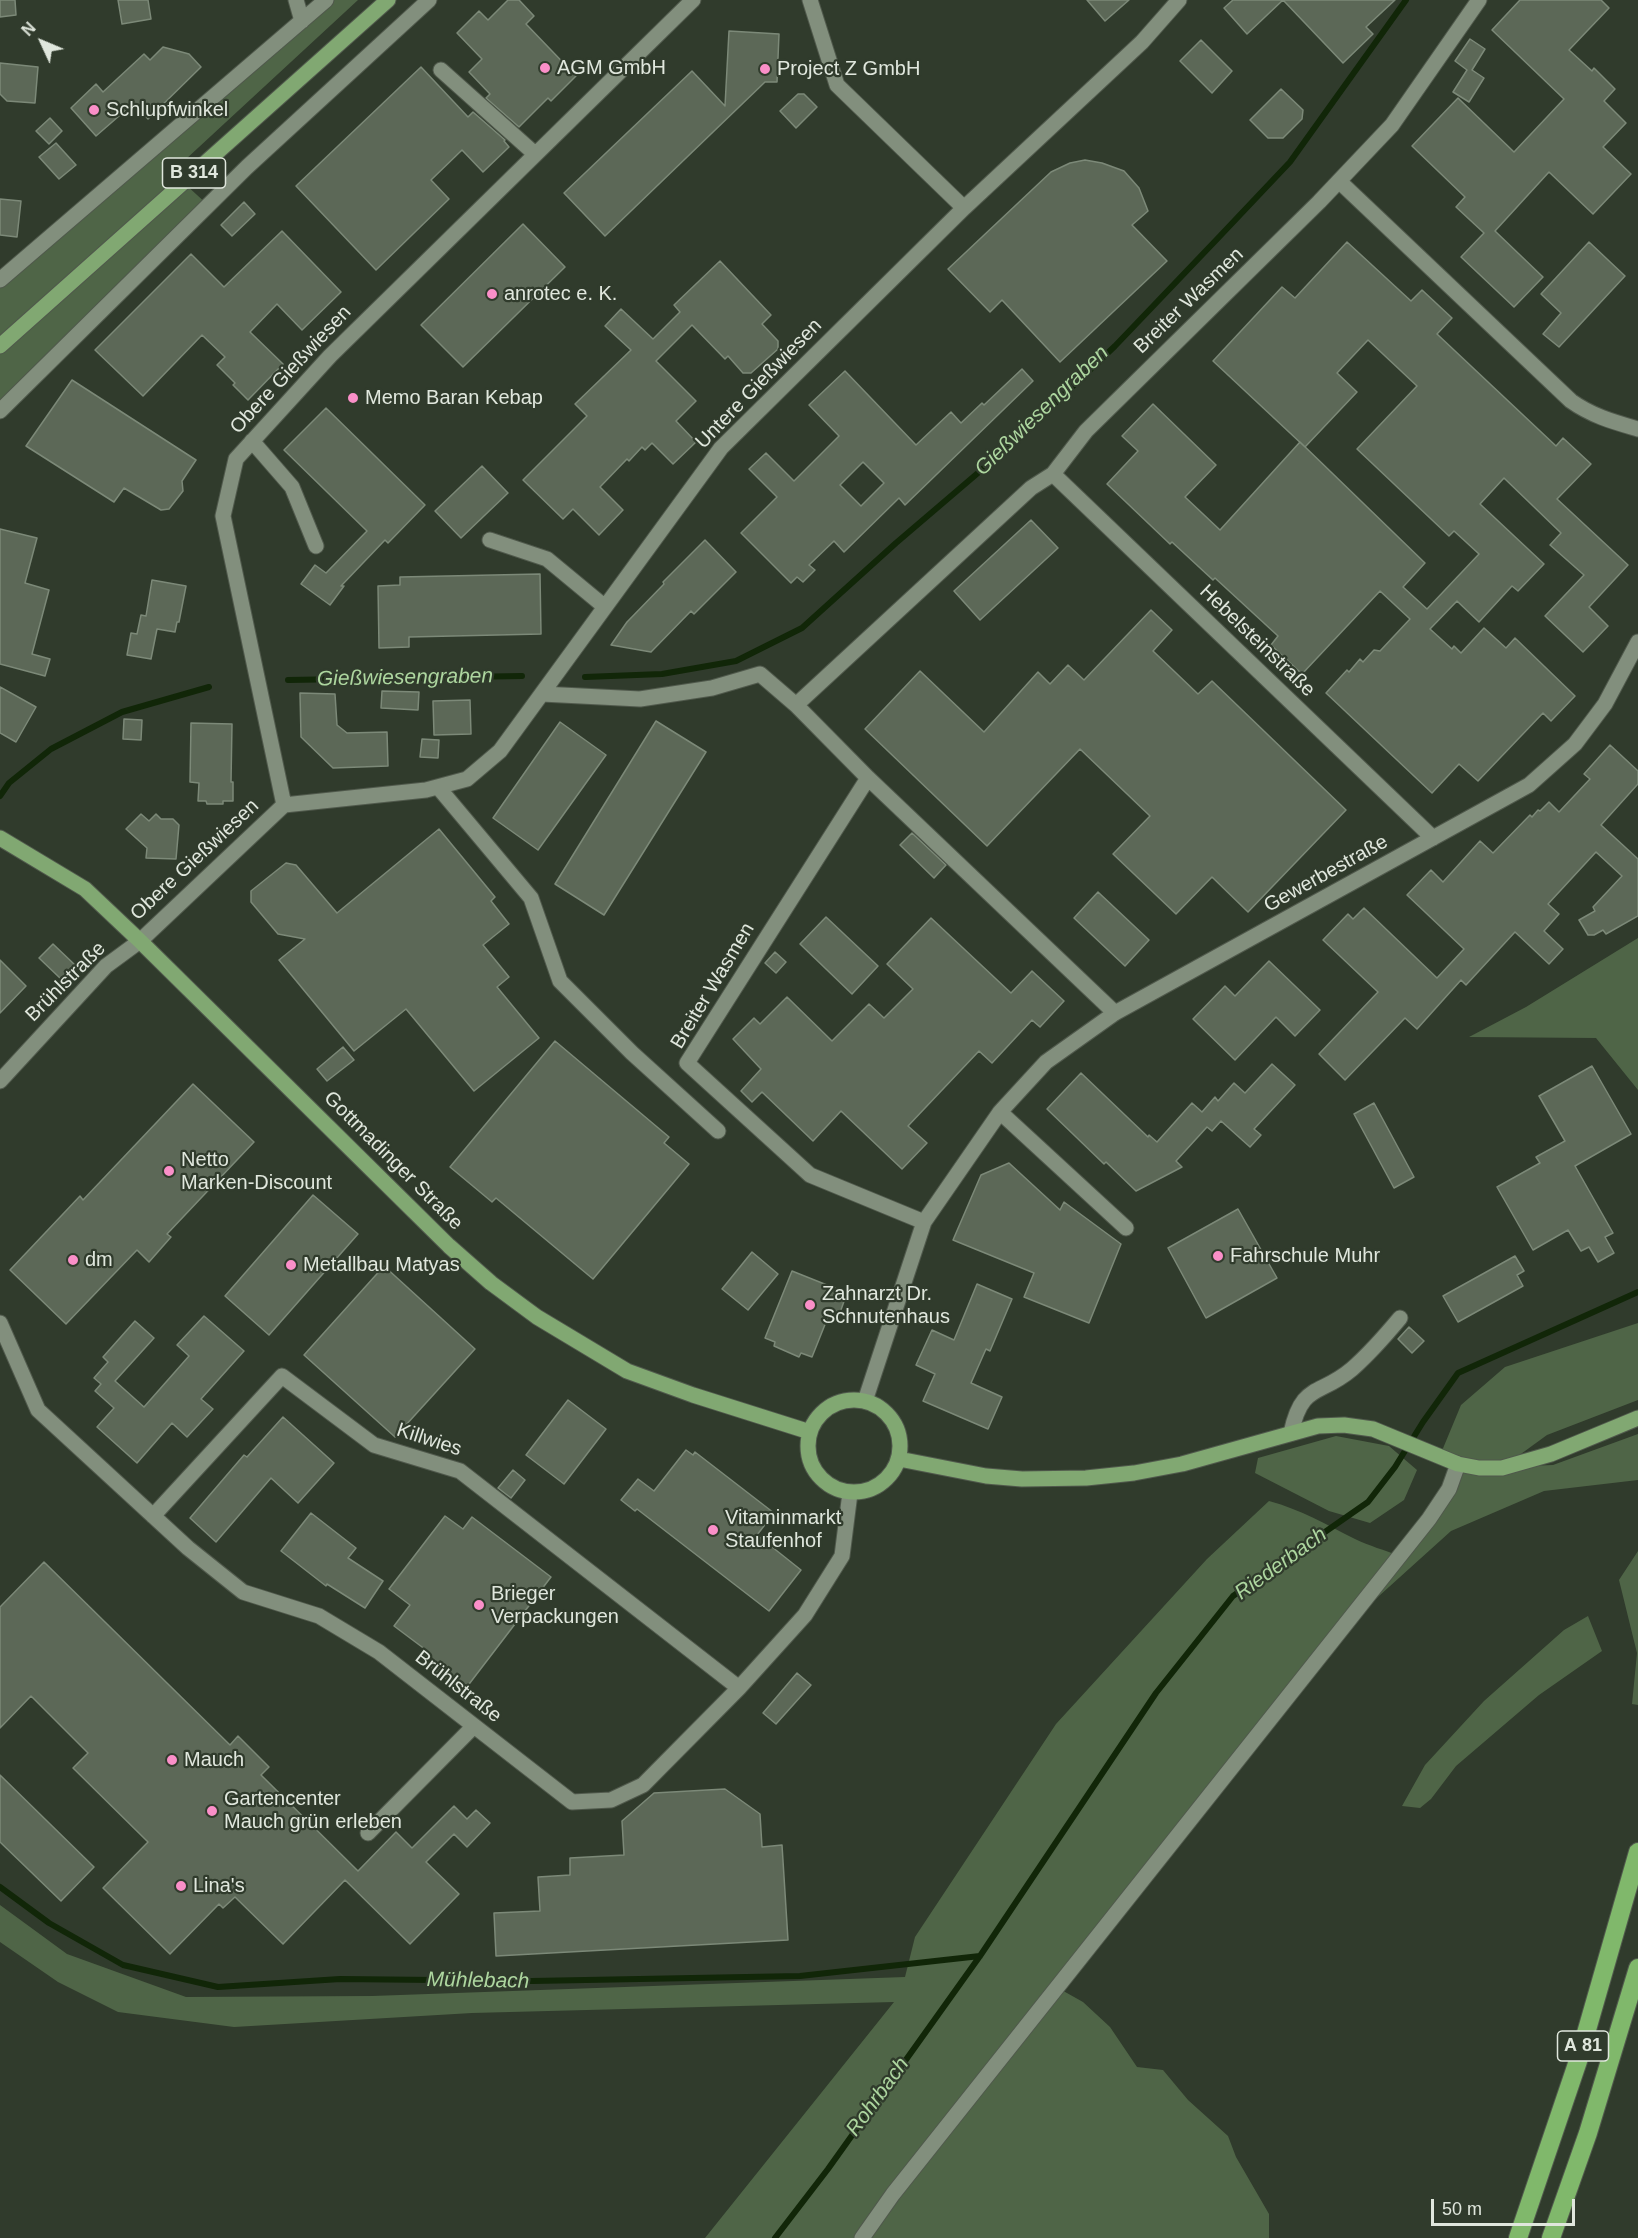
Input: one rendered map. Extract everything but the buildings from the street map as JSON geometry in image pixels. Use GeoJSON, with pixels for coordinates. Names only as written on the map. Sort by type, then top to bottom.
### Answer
{"type":"FeatureCollection","features":[{"type":"Feature","properties":{"kind":"highway","name":"A 81"},"geometry":{"type":"LineString","coordinates":[[1518,2238],[1575,2071],[1638,1852]]}},
{"type":"Feature","properties":{"kind":"highway","name":"A 81"},"geometry":{"type":"LineString","coordinates":[[1551,2238],[1588,2133],[1638,1968]]}},
{"type":"Feature","properties":{"kind":"main road","name":"B 314"},"geometry":{"type":"LineString","coordinates":[[0,346],[388,0]]}},
{"type":"Feature","properties":{"kind":"main road","name":"Gottmadinger Straße"},"geometry":{"type":"LineString","coordinates":[[0,838],[85,889],[449,1246],[537,1317],[627,1371],[693,1395],[810,1432]]}},
{"type":"Feature","properties":{"kind":"main road"},"geometry":{"type":"LineString","coordinates":[[844,1401],[865,1401],[876,1405],[888,1414],[897,1428],[901,1443],[899,1459],[892,1474],[880,1485],[866,1491],[850,1492],[831,1486],[815,1472],[809,1453],[810,1432],[817,1418],[829,1407],[844,1401]]}},
{"type":"Feature","properties":{"kind":"main road"},"geometry":{"type":"LineString","coordinates":[[899,1459],[986,1476],[1022,1479],[1086,1478],[1134,1473],[1182,1464],[1318,1426],[1344,1425],[1373,1429],[1458,1464],[1479,1468],[1502,1468],[1551,1454],[1638,1418]]}},
{"type":"Feature","properties":{"kind":"street"},"geometry":{"type":"LineString","coordinates":[[297,0],[302,21]]}},
{"type":"Feature","properties":{"kind":"street"},"geometry":{"type":"LineString","coordinates":[[0,280],[7,265],[326,0]]}},
{"type":"Feature","properties":{"kind":"street"},"geometry":{"type":"LineString","coordinates":[[0,411],[247,168],[429,0]]}},
{"type":"Feature","properties":{"kind":"street","name":"Obere Gießwiesen"},"geometry":{"type":"LineString","coordinates":[[140,941],[284,805],[223,516],[236,459],[330,356],[693,0]]}},
{"type":"Feature","properties":{"kind":"street"},"geometry":{"type":"LineString","coordinates":[[810,0],[837,85],[964,208]]}},
{"type":"Feature","properties":{"kind":"street","name":"Untere Gießwiesen"},"geometry":{"type":"LineString","coordinates":[[284,805],[426,790],[467,780],[500,751],[721,448],[964,208],[1142,42],[1179,0]]}},
{"type":"Feature","properties":{"kind":"street","name":"Breiter Wasmen"},"geometry":{"type":"LineString","coordinates":[[796,705],[1031,488],[1053,474],[1086,431],[1340,182],[1392,125],[1479,0]]}},
{"type":"Feature","properties":{"kind":"street"},"geometry":{"type":"LineString","coordinates":[[441,70],[535,154]]}},
{"type":"Feature","properties":{"kind":"street"},"geometry":{"type":"LineString","coordinates":[[1340,182],[1571,402],[1600,418],[1638,429]]}},
{"type":"Feature","properties":{"kind":"street"},"geometry":{"type":"LineString","coordinates":[[252,441],[292,487],[316,546]]}},
{"type":"Feature","properties":{"kind":"street","name":"Hebelsteinstraße"},"geometry":{"type":"LineString","coordinates":[[1053,474],[1433,838]]}},
{"type":"Feature","properties":{"kind":"street"},"geometry":{"type":"LineString","coordinates":[[490,540],[547,559],[605,607]]}},
{"type":"Feature","properties":{"kind":"street","name":"Gewerbestraße"},"geometry":{"type":"LineString","coordinates":[[865,1401],[924,1222],[1000,1112],[1046,1062],[1116,1013],[1529,785],[1575,744],[1605,704],[1638,642]]}},
{"type":"Feature","properties":{"kind":"street"},"geometry":{"type":"LineString","coordinates":[[542,694],[640,699],[712,688],[760,674],[796,705],[868,778],[1116,1013]]}},
{"type":"Feature","properties":{"kind":"street","name":"Breiter Wasmen"},"geometry":{"type":"LineString","coordinates":[[868,778],[687,1063],[810,1175],[924,1222]]}},
{"type":"Feature","properties":{"kind":"street"},"geometry":{"type":"LineString","coordinates":[[438,787],[531,898],[560,981],[632,1053],[718,1131]]}},
{"type":"Feature","properties":{"kind":"street","name":"Brühlstraße"},"geometry":{"type":"LineString","coordinates":[[0,1081],[106,966],[140,941]]}},
{"type":"Feature","properties":{"kind":"street"},"geometry":{"type":"LineString","coordinates":[[1000,1112],[1126,1227]]}},
{"type":"Feature","properties":{"kind":"street"},"geometry":{"type":"LineString","coordinates":[[1291,1433],[1295,1413],[1302,1400],[1350,1371],[1400,1318]]}},
{"type":"Feature","properties":{"kind":"street","name":"Brühlstraße"},"geometry":{"type":"LineString","coordinates":[[0,1323],[38,1410],[188,1548],[243,1592],[319,1616],[379,1652],[572,1802],[611,1800],[643,1785],[739,1688],[805,1615],[842,1556],[850,1492]]}},
{"type":"Feature","properties":{"kind":"street","name":"Killwies"},"geometry":{"type":"LineString","coordinates":[[153,1516],[282,1376],[374,1445],[460,1471],[739,1688]]}},
{"type":"Feature","properties":{"kind":"street"},"geometry":{"type":"LineString","coordinates":[[862,2238],[901,2185],[1429,1519],[1449,1489],[1458,1464]]}},
{"type":"Feature","properties":{"kind":"street"},"geometry":{"type":"LineString","coordinates":[[368,1833],[474,1726]]}},
{"type":"Feature","properties":{"kind":"green space"},"geometry":{"type":"Polygon","coordinates":[[[326,0],[358,0],[172,172],[209,206],[0,411],[0,280],[326,0]]]}},
{"type":"Feature","properties":{"kind":"green space"},"geometry":{"type":"Polygon","coordinates":[[[1638,938],[1638,1090],[1596,1038],[1469,1037],[1526,1007],[1638,938]]]}},
{"type":"Feature","properties":{"kind":"green space"},"geometry":{"type":"Polygon","coordinates":[[[1638,1323],[1638,1400],[1547,1435],[1503,1467],[1553,1465],[1638,1434],[1638,1480],[1544,1491],[1451,1531],[1338,1633],[1058,1988],[1083,2002],[1110,2027],[1137,2067],[1163,2070],[1188,2100],[1228,2136],[1236,2157],[1269,2214],[1269,2238],[705,2238],[894,2002],[472,2013],[234,2027],[118,2012],[58,1982],[0,1942],[0,1905],[67,1954],[186,1997],[372,1996],[905,1977],[915,1937],[1056,1724],[1207,1559],[1269,1501],[1303,1513],[1360,1541],[1399,1556],[1458,1464],[1439,1458],[1461,1405],[1505,1367],[1638,1323]]]}},
{"type":"Feature","properties":{"kind":"green space"},"geometry":{"type":"Polygon","coordinates":[[[1336,1436],[1389,1446],[1417,1470],[1404,1500],[1370,1523],[1329,1511],[1255,1473],[1258,1458],[1336,1436]]]}},
{"type":"Feature","properties":{"kind":"green space"},"geometry":{"type":"Polygon","coordinates":[[[1638,1551],[1638,1705],[1632,1704],[1637,1653],[1619,1580],[1638,1551]]]}},
{"type":"Feature","properties":{"kind":"green space"},"geometry":{"type":"Polygon","coordinates":[[[1588,1616],[1602,1651],[1539,1695],[1456,1766],[1431,1799],[1420,1808],[1402,1806],[1425,1765],[1484,1701],[1564,1630],[1588,1616]]]}},
{"type":"Feature","properties":{"kind":"waterway","name":"Gießwiesengraben"},"geometry":{"type":"LineString","coordinates":[[585,677],[662,674],[736,661],[802,628],[896,543],[1013,443],[1115,346],[1290,162],[1406,0]]}},
{"type":"Feature","properties":{"kind":"waterway","name":"Gießwiesengraben"},"geometry":{"type":"LineString","coordinates":[[288,680],[522,676]]}},
{"type":"Feature","properties":{"kind":"waterway","name":"Gießwiesengraben"},"geometry":{"type":"LineString","coordinates":[[0,796],[9,783],[51,749],[122,712],[209,687]]}},
{"type":"Feature","properties":{"kind":"waterway","name":"Riederbach"},"geometry":{"type":"LineString","coordinates":[[775,2238],[828,2169],[980,1956],[1156,1693],[1233,1596],[1368,1502],[1395,1467],[1458,1373],[1638,1292]]}},
{"type":"Feature","properties":{"kind":"waterway","name":"Mühlebach"},"geometry":{"type":"LineString","coordinates":[[0,1887],[49,1923],[123,1965],[218,1987],[340,1979],[532,1981],[800,1976],[980,1956]]}},
{"type":"Feature","properties":{"kind":"place","name":"AGM GmbH"},"geometry":{"type":"Point","coordinates":[545,68]}},
{"type":"Feature","properties":{"kind":"place","name":"Project Z GmbH"},"geometry":{"type":"Point","coordinates":[765,69]}},
{"type":"Feature","properties":{"kind":"place","name":"Schlupfwinkel"},"geometry":{"type":"Point","coordinates":[94,110]}},
{"type":"Feature","properties":{"kind":"place","name":"anrotec e. K."},"geometry":{"type":"Point","coordinates":[492,294]}},
{"type":"Feature","properties":{"kind":"place","name":"Memo Baran Kebap"},"geometry":{"type":"Point","coordinates":[353,398]}},
{"type":"Feature","properties":{"kind":"place","name":"Netto Marken-Discount"},"geometry":{"type":"Point","coordinates":[169,1171]}},
{"type":"Feature","properties":{"kind":"place","name":"Fahrschule Muhr"},"geometry":{"type":"Point","coordinates":[1218,1256]}},
{"type":"Feature","properties":{"kind":"place","name":"dm"},"geometry":{"type":"Point","coordinates":[73,1260]}},
{"type":"Feature","properties":{"kind":"place","name":"Metallbau Matyas"},"geometry":{"type":"Point","coordinates":[291,1265]}},
{"type":"Feature","properties":{"kind":"place","name":"Zahnarzt Dr. Schnutenhaus"},"geometry":{"type":"Point","coordinates":[810,1305]}},
{"type":"Feature","properties":{"kind":"place","name":"Vitaminmarkt Staufenhof"},"geometry":{"type":"Point","coordinates":[713,1530]}},
{"type":"Feature","properties":{"kind":"place","name":"Brieger Verpackungen"},"geometry":{"type":"Point","coordinates":[479,1605]}},
{"type":"Feature","properties":{"kind":"place","name":"Mauch"},"geometry":{"type":"Point","coordinates":[172,1760]}},
{"type":"Feature","properties":{"kind":"place","name":"Gartencenter Mauch grün erleben"},"geometry":{"type":"Point","coordinates":[212,1811]}},
{"type":"Feature","properties":{"kind":"place","name":"Lina's"},"geometry":{"type":"Point","coordinates":[181,1886]}},
{"type":"Feature","properties":{"kind":"water label","name":"Rohrbach"},"geometry":{"type":"Point","coordinates":[878,2097]}}]}
